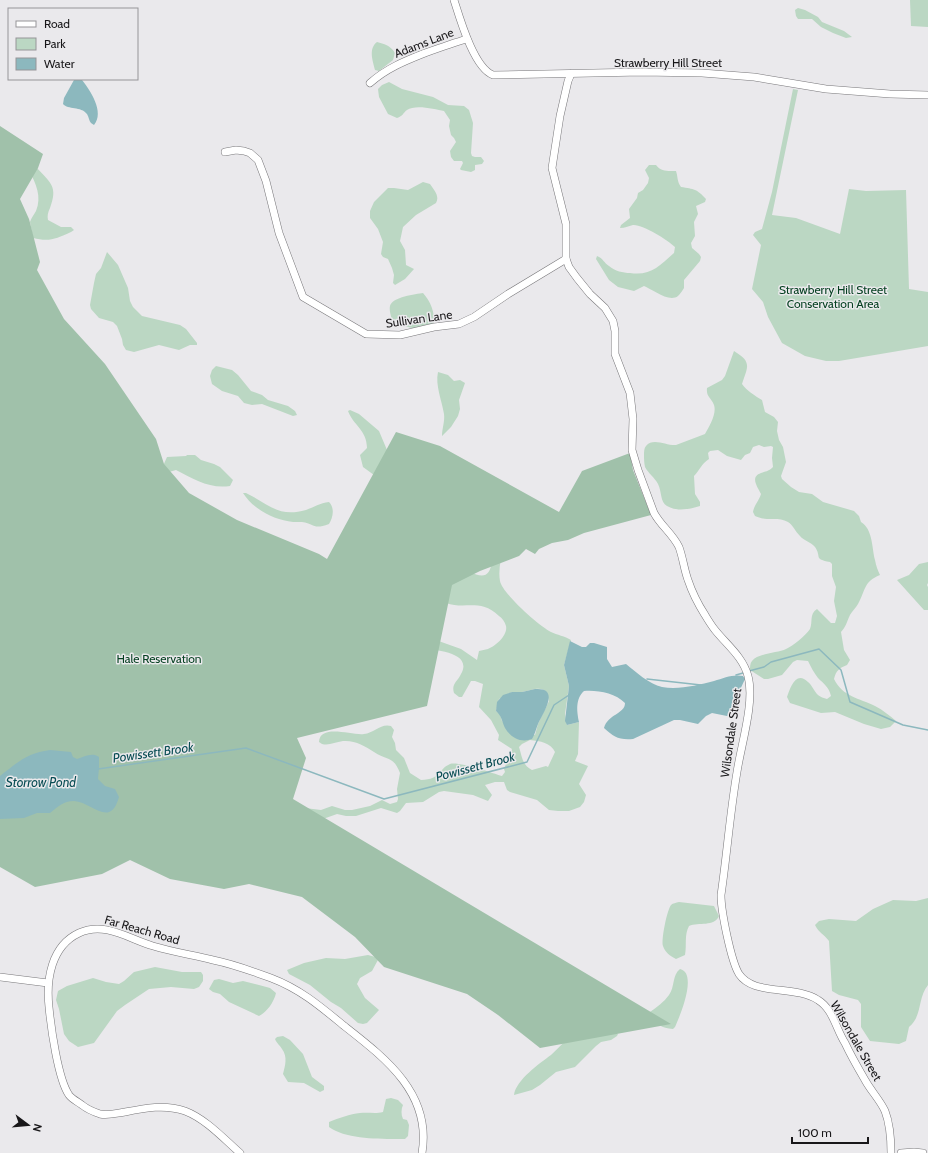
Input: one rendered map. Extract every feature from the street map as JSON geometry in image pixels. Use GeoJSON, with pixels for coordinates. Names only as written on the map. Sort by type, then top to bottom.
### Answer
{"type":"FeatureCollection","features":[{"type":"Feature","properties":{"kind":"street","name":"Strawberry Hill Street"},"geometry":{"type":"LineString","coordinates":[[454,0],[467,39],[485,70],[491,74],[502,76],[656,72],[712,73],[771,79],[826,89],[890,94],[928,95]]}},
{"type":"Feature","properties":{"kind":"street","name":"Adams Lane"},"geometry":{"type":"LineString","coordinates":[[370,83],[400,62],[448,44],[467,39]]}},
{"type":"Feature","properties":{"kind":"street","name":"Wilsondale Street"},"geometry":{"type":"LineString","coordinates":[[571,74],[560,116],[552,166],[566,224],[566,259],[569,267],[577,278],[590,294],[605,308],[613,320],[615,331],[615,354],[630,392],[633,419],[632,450],[654,513],[668,530],[679,548],[689,584],[704,614],[715,631],[740,659],[747,673],[750,700],[731,809],[721,895],[721,906],[733,957],[739,974],[748,983],[813,997],[820,1001],[828,1010],[844,1043],[885,1112],[889,1129],[891,1153]]}},
{"type":"Feature","properties":{"kind":"street","name":"Sullivan Lane"},"geometry":{"type":"LineString","coordinates":[[225,152],[236,150],[244,151],[250,153],[258,160],[266,181],[279,233],[304,297],[366,334],[400,334],[434,327],[459,324],[474,317],[508,294],[566,259]]}},
{"type":"Feature","properties":{"kind":"street","name":"Far Reach Road"},"geometry":{"type":"LineString","coordinates":[[240,1153],[200,1119],[186,1111],[159,1107],[112,1114],[101,1114],[89,1110],[70,1096],[63,1082],[50,1019],[48,983],[52,966],[59,951],[69,939],[80,932],[104,928],[154,947],[215,960],[252,971],[294,988],[310,998],[366,1043],[401,1076],[416,1102],[421,1117],[423,1131],[422,1153]]}},
{"type":"Feature","properties":{"kind":"street"},"geometry":{"type":"LineString","coordinates":[[0,977],[48,983]]}},
{"type":"Feature","properties":{"kind":"street"},"geometry":{"type":"LineString","coordinates":[[902,1153],[923,1153]]}},
{"type":"Feature","properties":{"kind":"green space"},"geometry":{"type":"Polygon","coordinates":[[[910,0],[928,0],[928,27],[911,26],[910,0]]]}},
{"type":"Feature","properties":{"kind":"green space"},"geometry":{"type":"Polygon","coordinates":[[[798,8],[805,10],[818,17],[822,22],[844,31],[852,37],[846,38],[833,33],[821,27],[812,19],[798,19],[795,10],[798,8]]]}},
{"type":"Feature","properties":{"kind":"green space"},"geometry":{"type":"Polygon","coordinates":[[[377,42],[389,47],[395,53],[393,60],[379,71],[375,70],[372,55],[374,45],[377,42]]]}},
{"type":"Feature","properties":{"kind":"green space"},"geometry":{"type":"Polygon","coordinates":[[[389,82],[402,89],[433,97],[448,105],[464,106],[469,110],[473,123],[471,153],[472,156],[481,157],[484,161],[482,164],[475,165],[475,170],[471,172],[461,170],[460,169],[463,163],[462,161],[454,161],[451,157],[450,151],[456,142],[451,135],[449,126],[450,120],[444,111],[415,107],[407,110],[397,118],[388,114],[379,97],[378,89],[382,85],[389,82]]]}},
{"type":"Feature","properties":{"kind":"green space","name":"Strawberry Hill Street Conservation Area"},"geometry":{"type":"Polygon","coordinates":[[[793,89],[798,90],[772,215],[796,218],[840,234],[849,189],[866,191],[906,190],[909,289],[928,292],[928,346],[839,361],[826,361],[805,356],[782,343],[768,317],[763,302],[752,289],[761,245],[753,235],[755,232],[762,229],[772,192],[793,89]]]}},
{"type":"Feature","properties":{"kind":"green space","name":"Hale Reservation"},"geometry":{"type":"Polygon","coordinates":[[[0,126],[43,154],[38,168],[20,199],[29,219],[40,262],[37,270],[64,319],[105,364],[156,439],[164,464],[189,493],[237,520],[319,554],[327,559],[396,432],[440,446],[559,512],[582,471],[630,453],[633,470],[651,515],[584,533],[568,540],[552,543],[539,549],[535,554],[526,549],[519,556],[480,571],[452,585],[427,706],[297,738],[306,758],[293,799],[671,1024],[540,1048],[498,1015],[467,994],[384,967],[355,937],[302,897],[249,884],[224,889],[170,879],[130,860],[102,874],[35,887],[0,867],[0,126]]]}},
{"type":"Feature","properties":{"kind":"green space"},"geometry":{"type":"Polygon","coordinates":[[[649,165],[656,165],[665,171],[676,171],[681,187],[695,190],[706,199],[705,202],[696,206],[698,214],[694,222],[695,236],[691,243],[692,248],[701,257],[700,261],[684,280],[684,288],[682,291],[674,298],[665,297],[644,286],[634,291],[618,287],[609,280],[596,259],[597,256],[611,268],[619,271],[637,274],[654,269],[674,253],[675,247],[672,244],[642,227],[633,225],[620,228],[621,225],[630,218],[629,209],[637,198],[638,193],[643,190],[648,183],[649,178],[645,170],[649,165]]]}},
{"type":"Feature","properties":{"kind":"green space"},"geometry":{"type":"Polygon","coordinates":[[[37,168],[52,186],[53,190],[48,220],[61,227],[71,227],[74,230],[52,239],[44,240],[33,238],[30,222],[38,206],[38,195],[36,185],[29,171],[37,168]]]}},
{"type":"Feature","properties":{"kind":"green space"},"geometry":{"type":"Polygon","coordinates":[[[423,182],[430,184],[436,193],[437,200],[436,203],[416,215],[403,227],[400,241],[405,250],[406,265],[414,269],[405,279],[395,285],[393,283],[394,275],[388,259],[383,257],[381,254],[383,242],[378,229],[370,218],[370,211],[374,202],[388,188],[408,190],[423,182]]]}},
{"type":"Feature","properties":{"kind":"green space"},"geometry":{"type":"Polygon","coordinates":[[[107,252],[118,265],[128,288],[130,301],[133,307],[142,316],[180,325],[186,329],[197,345],[190,345],[179,350],[159,345],[134,352],[126,350],[117,326],[113,322],[99,318],[91,309],[90,305],[96,274],[101,268],[107,252]]]}},
{"type":"Feature","properties":{"kind":"green space"},"geometry":{"type":"Polygon","coordinates":[[[423,293],[432,308],[434,324],[415,329],[395,323],[392,320],[390,306],[395,300],[405,296],[423,293]]]}},
{"type":"Feature","properties":{"kind":"green space"},"geometry":{"type":"Polygon","coordinates":[[[734,351],[744,358],[747,365],[742,384],[748,391],[762,400],[765,412],[774,417],[778,422],[777,431],[779,440],[783,447],[786,462],[781,476],[782,479],[799,492],[812,494],[823,502],[854,511],[859,516],[861,522],[868,529],[880,575],[868,584],[841,632],[844,650],[850,660],[847,665],[838,670],[834,679],[842,690],[878,708],[896,721],[890,727],[881,729],[864,724],[835,712],[821,713],[790,703],[787,697],[790,689],[794,682],[800,678],[809,683],[820,696],[827,699],[831,696],[828,688],[817,676],[808,661],[797,660],[793,662],[782,675],[768,679],[764,679],[750,670],[750,665],[755,658],[786,649],[802,637],[810,629],[813,613],[817,609],[831,623],[835,623],[837,616],[834,601],[836,587],[832,576],[832,564],[821,560],[815,547],[801,537],[788,522],[780,519],[761,518],[755,516],[753,512],[761,494],[756,485],[755,479],[761,473],[773,467],[773,447],[764,447],[759,445],[753,447],[750,453],[745,455],[741,460],[727,456],[718,450],[710,451],[708,453],[709,459],[694,476],[695,494],[700,502],[700,506],[688,509],[675,509],[667,506],[663,502],[658,484],[645,467],[644,450],[649,443],[656,442],[676,445],[705,434],[712,420],[715,409],[713,402],[707,393],[707,388],[722,380],[725,376],[734,351]]]}},
{"type":"Feature","properties":{"kind":"green space"},"geometry":{"type":"Polygon","coordinates":[[[216,366],[232,370],[251,391],[262,395],[268,400],[288,406],[295,411],[297,415],[293,416],[262,404],[252,405],[244,403],[238,396],[222,391],[212,384],[210,376],[212,370],[216,366]]]}},
{"type":"Feature","properties":{"kind":"green space"},"geometry":{"type":"Polygon","coordinates":[[[438,372],[448,375],[454,381],[460,380],[465,383],[459,400],[460,409],[458,416],[451,427],[442,436],[444,417],[438,388],[438,372]]]}},
{"type":"Feature","properties":{"kind":"green space"},"geometry":{"type":"Polygon","coordinates":[[[350,410],[359,414],[379,431],[387,450],[504,547],[499,577],[502,586],[507,593],[522,609],[545,629],[571,640],[564,665],[569,686],[565,714],[567,725],[579,722],[578,754],[575,761],[588,766],[579,784],[586,795],[584,802],[580,807],[569,811],[549,810],[537,800],[510,792],[507,790],[504,782],[495,782],[485,785],[492,795],[488,801],[473,795],[444,791],[439,792],[423,802],[406,803],[397,813],[381,808],[356,816],[337,814],[323,819],[305,808],[321,810],[332,806],[345,810],[352,810],[370,806],[382,800],[390,804],[397,802],[398,799],[397,789],[400,773],[395,763],[356,742],[343,741],[322,744],[319,742],[321,736],[325,733],[338,732],[364,734],[387,725],[391,726],[394,730],[392,737],[396,750],[404,758],[410,773],[421,780],[433,778],[450,764],[460,764],[502,776],[505,772],[504,769],[512,749],[498,740],[499,735],[491,720],[479,707],[483,684],[471,681],[462,697],[459,697],[454,693],[453,687],[461,674],[463,666],[462,660],[449,653],[418,647],[433,639],[461,649],[477,660],[479,651],[491,648],[501,640],[505,633],[506,626],[502,619],[492,611],[485,607],[453,605],[446,603],[450,584],[469,571],[482,576],[485,575],[490,570],[492,561],[363,467],[360,455],[367,448],[365,437],[348,411],[350,410]],[[535,689],[522,692],[512,692],[499,699],[496,711],[500,714],[502,721],[535,735],[538,724],[549,701],[545,691],[535,689]],[[530,740],[519,747],[526,766],[532,770],[546,766],[548,767],[555,752],[551,746],[538,741],[530,740]]]}},
{"type":"Feature","properties":{"kind":"green space"},"geometry":{"type":"Polygon","coordinates":[[[195,455],[201,460],[220,467],[233,480],[230,486],[222,487],[208,485],[176,470],[169,472],[163,466],[167,457],[195,455]]]}},
{"type":"Feature","properties":{"kind":"green space"},"geometry":{"type":"Polygon","coordinates":[[[243,493],[246,493],[274,509],[288,512],[306,510],[329,502],[333,510],[332,519],[329,524],[317,527],[302,522],[279,519],[258,509],[243,493]]]}},
{"type":"Feature","properties":{"kind":"green space"},"geometry":{"type":"Polygon","coordinates":[[[928,562],[928,610],[924,610],[897,580],[909,575],[919,564],[928,562]]]}},
{"type":"Feature","properties":{"kind":"green space"},"geometry":{"type":"Polygon","coordinates":[[[928,898],[928,985],[922,996],[916,1017],[909,1027],[906,1041],[899,1044],[870,1041],[861,1027],[861,1004],[858,1000],[839,995],[832,991],[829,941],[815,925],[819,921],[829,919],[856,921],[873,909],[893,900],[916,901],[928,898]]]}},
{"type":"Feature","properties":{"kind":"green space"},"geometry":{"type":"Polygon","coordinates":[[[679,902],[714,906],[719,916],[714,922],[689,926],[685,955],[676,959],[665,950],[663,946],[663,938],[669,908],[672,904],[679,902]]]}},
{"type":"Feature","properties":{"kind":"green space"},"geometry":{"type":"Polygon","coordinates":[[[368,955],[379,958],[372,971],[360,978],[357,984],[365,998],[379,1010],[367,1023],[363,1024],[358,1023],[341,1008],[310,985],[289,974],[287,970],[304,963],[326,958],[345,959],[368,955]]]}},
{"type":"Feature","properties":{"kind":"green space"},"geometry":{"type":"Polygon","coordinates":[[[155,967],[182,972],[201,972],[203,975],[203,981],[199,987],[194,989],[171,987],[149,989],[117,1011],[94,1043],[78,1047],[69,1041],[64,1034],[56,1000],[58,991],[67,986],[93,978],[119,984],[134,972],[155,967]]]}},
{"type":"Feature","properties":{"kind":"green space"},"geometry":{"type":"Polygon","coordinates":[[[680,969],[685,972],[688,978],[684,1005],[673,1029],[662,1027],[654,1021],[650,1015],[650,1012],[663,1002],[669,995],[676,974],[680,969]]]}},
{"type":"Feature","properties":{"kind":"green space"},"geometry":{"type":"Polygon","coordinates":[[[219,979],[233,983],[243,981],[270,988],[276,993],[274,1000],[265,1012],[259,1016],[229,1002],[220,994],[209,989],[214,980],[219,979]]]}},
{"type":"Feature","properties":{"kind":"green space"},"geometry":{"type":"Polygon","coordinates":[[[615,1032],[618,1034],[617,1036],[611,1040],[601,1042],[575,1067],[556,1072],[532,1090],[514,1095],[516,1089],[524,1078],[571,1037],[583,1033],[615,1032]]]}},
{"type":"Feature","properties":{"kind":"green space"},"geometry":{"type":"Polygon","coordinates":[[[283,1036],[290,1040],[303,1054],[312,1077],[324,1086],[324,1090],[320,1092],[304,1083],[288,1082],[283,1074],[286,1062],[285,1055],[275,1039],[283,1036]]]}},
{"type":"Feature","properties":{"kind":"green space"},"geometry":{"type":"Polygon","coordinates":[[[391,1098],[398,1100],[403,1105],[402,1117],[403,1119],[407,1120],[409,1125],[408,1136],[405,1139],[355,1137],[329,1127],[329,1122],[348,1115],[383,1112],[386,1099],[391,1098]]]}},
{"type":"Feature","properties":{"kind":"water"},"geometry":{"type":"Polygon","coordinates":[[[74,80],[82,80],[89,89],[97,108],[97,120],[94,125],[90,122],[88,115],[81,110],[65,106],[63,104],[64,98],[74,80]]]}},
{"type":"Feature","properties":{"kind":"water"},"geometry":{"type":"Polygon","coordinates":[[[570,641],[582,647],[586,647],[590,643],[594,643],[607,647],[607,659],[612,667],[626,664],[648,681],[662,687],[688,687],[732,676],[743,676],[745,679],[739,692],[736,712],[727,716],[712,713],[706,716],[698,724],[674,720],[633,739],[624,739],[614,736],[604,728],[609,720],[622,710],[625,703],[606,693],[584,691],[578,702],[577,710],[579,722],[567,725],[565,721],[569,686],[564,665],[570,641]]]}},
{"type":"Feature","properties":{"kind":"water"},"geometry":{"type":"Polygon","coordinates":[[[543,689],[547,692],[549,696],[548,702],[532,739],[520,740],[513,737],[505,728],[501,717],[496,711],[497,702],[503,695],[512,692],[522,692],[543,689]]]}},
{"type":"Feature","properties":{"kind":"water","name":"Storrow Pond"},"geometry":{"type":"Polygon","coordinates":[[[50,750],[71,752],[73,757],[77,759],[91,755],[99,757],[98,779],[105,786],[115,789],[119,797],[111,811],[106,813],[81,802],[70,801],[61,805],[50,813],[37,813],[24,818],[0,819],[0,776],[18,762],[29,756],[42,751],[50,750]]]}},
{"type":"Feature","properties":{"kind":"waterway","name":"Powissett Brook"},"geometry":{"type":"LineString","coordinates":[[749,671],[764,667],[771,662],[819,649],[841,670],[850,702],[903,725],[928,730]]}},
{"type":"Feature","properties":{"kind":"waterway","name":"Powissett Brook"},"geometry":{"type":"LineString","coordinates":[[736,675],[743,673]]}},
{"type":"Feature","properties":{"kind":"waterway","name":"Powissett Brook"},"geometry":{"type":"LineString","coordinates":[[647,679],[701,685]]}},
{"type":"Feature","properties":{"kind":"waterway","name":"Powissett Brook"},"geometry":{"type":"LineString","coordinates":[[98,769],[246,748],[384,799],[527,762],[554,705],[569,695]]}}]}
